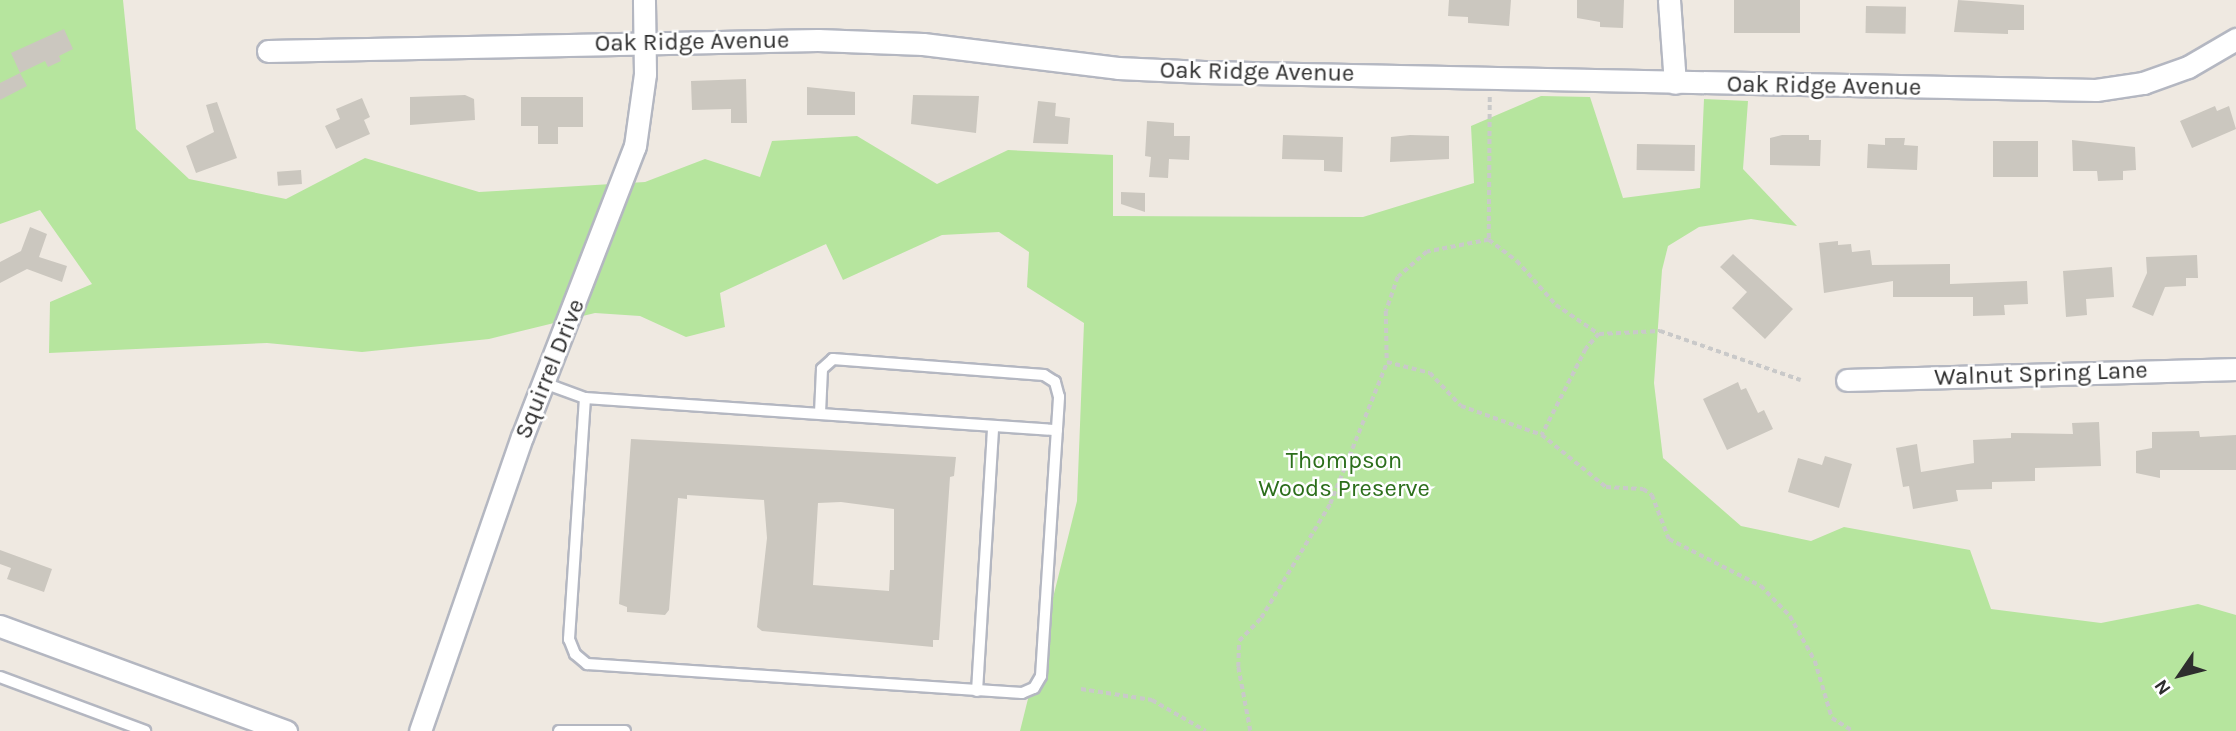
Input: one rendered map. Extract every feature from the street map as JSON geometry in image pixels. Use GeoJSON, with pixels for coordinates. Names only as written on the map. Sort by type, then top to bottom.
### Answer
{"type":"FeatureCollection","features":[{"type":"Feature","properties":{"kind":"street","name":"Squirrel Drive"},"geometry":{"type":"LineString","coordinates":[[420,731],[544,383],[635,146],[645,42],[644,0]]}},
{"type":"Feature","properties":{"kind":"street"},"geometry":{"type":"LineString","coordinates":[[1670,0],[1675,83]]}},
{"type":"Feature","properties":{"kind":"street","name":"Oak Ridge Avenue"},"geometry":{"type":"LineString","coordinates":[[268,51],[818,40],[923,44],[1118,68],[1675,83],[2096,90],[2143,83],[2188,67],[2236,39]]}},
{"type":"Feature","properties":{"kind":"street","name":"Walnut Spring Lane"},"geometry":{"type":"LineString","coordinates":[[1847,380],[2236,369]]}},
{"type":"Feature","properties":{"kind":"street"},"geometry":{"type":"LineString","coordinates":[[0,626],[286,731]]}},
{"type":"Feature","properties":{"kind":"lane"},"geometry":{"type":"LineString","coordinates":[[585,398],[569,639],[575,654],[587,664],[977,691],[1022,693],[1034,688],[1041,676],[1059,397],[1055,382],[1044,375],[833,359],[822,369],[820,413]]}},
{"type":"Feature","properties":{"kind":"lane"},"geometry":{"type":"LineString","coordinates":[[544,383],[585,398],[1057,430]]}},
{"type":"Feature","properties":{"kind":"lane"},"geometry":{"type":"LineString","coordinates":[[977,691],[993,426]]}},
{"type":"Feature","properties":{"kind":"lane"},"geometry":{"type":"LineString","coordinates":[[0,677],[145,731]]}},
{"type":"Feature","properties":{"kind":"lane"},"geometry":{"type":"LineString","coordinates":[[559,731],[625,731]]}},
{"type":"Feature","properties":{"kind":"path"},"geometry":{"type":"LineString","coordinates":[[1487,77],[1492,114],[1489,240]]}},
{"type":"Feature","properties":{"kind":"path"},"geometry":{"type":"LineString","coordinates":[[1250,731],[1238,667],[1239,641],[1261,618],[1330,504],[1387,362],[1386,311],[1398,277],[1427,252],[1489,240],[1517,261],[1556,305],[1599,334],[1660,331],[1801,380]]}},
{"type":"Feature","properties":{"kind":"path"},"geometry":{"type":"LineString","coordinates":[[1542,435],[1586,349],[1599,334]]}},
{"type":"Feature","properties":{"kind":"path"},"geometry":{"type":"LineString","coordinates":[[1387,362],[1430,373],[1461,406],[1542,435],[1606,487],[1643,489],[1652,495],[1669,539],[1761,586],[1790,616],[1815,662],[1832,718],[1853,731]]}},
{"type":"Feature","properties":{"kind":"path"},"geometry":{"type":"LineString","coordinates":[[1081,689],[1152,700],[1206,731]]}},
{"type":"Feature","properties":{"kind":"green space","name":"Thompson Woods Preserve"},"geometry":{"type":"Polygon","coordinates":[[[0,0],[123,0],[136,129],[189,179],[286,199],[365,158],[479,192],[645,182],[705,159],[760,177],[772,141],[857,136],[937,184],[1008,150],[1113,155],[1113,216],[1363,217],[1474,183],[1471,126],[1541,96],[1590,97],[1623,198],[1700,188],[1704,99],[1748,101],[1743,169],[1797,226],[1751,219],[1699,227],[1668,246],[1662,270],[1654,383],[1663,458],[1741,526],[1811,541],[1844,527],[1970,550],[1991,609],[2101,623],[2198,604],[2236,615],[2236,731],[1020,731],[1077,501],[1084,323],[1027,287],[1029,252],[999,232],[942,235],[843,280],[826,244],[720,293],[725,327],[686,337],[640,316],[595,313],[489,339],[362,352],[267,343],[49,353],[50,302],[92,284],[40,210],[0,224],[0,0]]]}},
{"type":"Feature","properties":{"kind":"building"},"geometry":{"type":"Polygon","coordinates":[[[1449,0],[1511,0],[1509,26],[1468,23],[1468,17],[1448,16],[1449,0]]]}},
{"type":"Feature","properties":{"kind":"building"},"geometry":{"type":"Polygon","coordinates":[[[1577,0],[1624,0],[1623,28],[1600,27],[1600,22],[1577,18],[1577,0]]]}},
{"type":"Feature","properties":{"kind":"building"},"geometry":{"type":"Polygon","coordinates":[[[1734,0],[1800,0],[1800,33],[1734,33],[1734,0]]]}},
{"type":"Feature","properties":{"kind":"building"},"geometry":{"type":"Polygon","coordinates":[[[1958,0],[2024,5],[2024,30],[2008,30],[2008,34],[1954,32],[1958,0]]]}},
{"type":"Feature","properties":{"kind":"building"},"geometry":{"type":"Polygon","coordinates":[[[1866,6],[1906,7],[1906,34],[1866,33],[1866,6]]]}},
{"type":"Feature","properties":{"kind":"building"},"geometry":{"type":"Polygon","coordinates":[[[64,29],[73,49],[59,56],[61,61],[48,67],[45,61],[20,73],[11,53],[64,29]]]}},
{"type":"Feature","properties":{"kind":"building"},"geometry":{"type":"Polygon","coordinates":[[[20,73],[27,86],[0,100],[0,83],[20,73]]]}},
{"type":"Feature","properties":{"kind":"building"},"geometry":{"type":"Polygon","coordinates":[[[746,79],[747,123],[731,123],[731,109],[692,110],[691,81],[746,79]]]}},
{"type":"Feature","properties":{"kind":"building"},"geometry":{"type":"Polygon","coordinates":[[[807,87],[855,92],[855,115],[807,115],[807,87]]]}},
{"type":"Feature","properties":{"kind":"building"},"geometry":{"type":"Polygon","coordinates":[[[465,95],[474,99],[475,120],[410,125],[410,97],[465,95]]]}},
{"type":"Feature","properties":{"kind":"building"},"geometry":{"type":"Polygon","coordinates":[[[913,95],[979,96],[976,133],[911,124],[913,95]]]}},
{"type":"Feature","properties":{"kind":"building"},"geometry":{"type":"Polygon","coordinates":[[[521,97],[583,97],[583,127],[558,127],[558,144],[538,144],[538,126],[521,126],[521,97]]]}},
{"type":"Feature","properties":{"kind":"building"},"geometry":{"type":"Polygon","coordinates":[[[362,98],[370,117],[364,120],[370,134],[336,149],[325,126],[340,119],[336,109],[362,98]]]}},
{"type":"Feature","properties":{"kind":"building"},"geometry":{"type":"Polygon","coordinates":[[[1038,101],[1056,103],[1055,116],[1070,118],[1068,144],[1033,143],[1038,101]]]}},
{"type":"Feature","properties":{"kind":"building"},"geometry":{"type":"Polygon","coordinates":[[[217,102],[237,158],[196,173],[186,146],[214,132],[206,105],[217,102]]]}},
{"type":"Feature","properties":{"kind":"building"},"geometry":{"type":"Polygon","coordinates":[[[2215,106],[2217,111],[2229,106],[2236,129],[2192,148],[2180,121],[2215,106]]]}},
{"type":"Feature","properties":{"kind":"building"},"geometry":{"type":"Polygon","coordinates":[[[1147,121],[1174,123],[1174,136],[1190,136],[1189,160],[1169,159],[1168,178],[1149,177],[1151,157],[1145,156],[1147,121]]]}},
{"type":"Feature","properties":{"kind":"building"},"geometry":{"type":"Polygon","coordinates":[[[1283,135],[1343,137],[1342,172],[1324,171],[1324,160],[1282,159],[1283,135]]]}},
{"type":"Feature","properties":{"kind":"building"},"geometry":{"type":"Polygon","coordinates":[[[1809,135],[1809,140],[1821,140],[1820,166],[1770,165],[1770,138],[1809,135]]]}},
{"type":"Feature","properties":{"kind":"building"},"geometry":{"type":"Polygon","coordinates":[[[1449,136],[1449,159],[1390,162],[1391,137],[1449,136]]]}},
{"type":"Feature","properties":{"kind":"building"},"geometry":{"type":"Polygon","coordinates":[[[1885,138],[1905,138],[1904,145],[1918,146],[1917,170],[1867,168],[1868,144],[1885,145],[1885,138]]]}},
{"type":"Feature","properties":{"kind":"building"},"geometry":{"type":"Polygon","coordinates":[[[2072,140],[2135,147],[2136,170],[2123,171],[2123,180],[2098,181],[2097,171],[2073,171],[2072,140]]]}},
{"type":"Feature","properties":{"kind":"building"},"geometry":{"type":"Polygon","coordinates":[[[1993,141],[2038,141],[2038,177],[1993,177],[1993,141]]]}},
{"type":"Feature","properties":{"kind":"building"},"geometry":{"type":"Polygon","coordinates":[[[1637,144],[1695,145],[1695,171],[1637,170],[1637,144]]]}},
{"type":"Feature","properties":{"kind":"building"},"geometry":{"type":"Polygon","coordinates":[[[301,170],[302,184],[278,186],[277,172],[301,170]]]}},
{"type":"Feature","properties":{"kind":"building"},"geometry":{"type":"Polygon","coordinates":[[[1121,192],[1145,193],[1145,212],[1121,204],[1121,192]]]}},
{"type":"Feature","properties":{"kind":"building"},"geometry":{"type":"Polygon","coordinates":[[[30,227],[47,234],[39,257],[67,266],[62,282],[27,269],[0,283],[0,262],[21,251],[30,227]]]}},
{"type":"Feature","properties":{"kind":"building"},"geometry":{"type":"Polygon","coordinates":[[[1838,241],[1838,245],[1851,244],[1852,252],[1870,250],[1872,265],[1950,264],[1950,284],[2027,281],[2028,304],[2004,305],[2005,315],[1973,316],[1973,297],[1893,297],[1893,281],[1824,293],[1819,243],[1838,241]]]}},
{"type":"Feature","properties":{"kind":"building"},"geometry":{"type":"Polygon","coordinates":[[[1733,254],[1793,309],[1765,339],[1732,308],[1747,292],[1720,267],[1733,254]]]}},
{"type":"Feature","properties":{"kind":"building"},"geometry":{"type":"Polygon","coordinates":[[[2197,255],[2198,278],[2186,278],[2186,286],[2165,287],[2153,316],[2132,307],[2147,273],[2146,257],[2197,255]]]}},
{"type":"Feature","properties":{"kind":"building"},"geometry":{"type":"Polygon","coordinates":[[[2112,267],[2114,297],[2086,299],[2087,315],[2066,317],[2063,271],[2112,267]]]}},
{"type":"Feature","properties":{"kind":"building"},"geometry":{"type":"Polygon","coordinates":[[[1738,382],[1741,390],[1746,388],[1758,413],[1764,410],[1773,429],[1727,450],[1703,399],[1738,382]]]}},
{"type":"Feature","properties":{"kind":"building"},"geometry":{"type":"Polygon","coordinates":[[[2099,422],[2101,466],[2035,468],[2035,481],[1992,482],[1992,489],[1956,490],[1958,501],[1913,509],[1909,486],[1903,487],[1896,448],[1917,444],[1921,472],[1974,463],[1973,440],[2011,438],[2011,433],[2073,434],[2072,423],[2099,422]]]}},
{"type":"Feature","properties":{"kind":"building"},"geometry":{"type":"Polygon","coordinates":[[[2199,431],[2200,437],[2236,435],[2236,470],[2160,470],[2160,478],[2136,473],[2136,451],[2152,448],[2152,432],[2199,431]]]}},
{"type":"Feature","properties":{"kind":"building"},"geometry":{"type":"Polygon","coordinates":[[[631,439],[956,457],[954,476],[950,477],[939,640],[933,640],[933,647],[762,631],[757,627],[767,538],[764,500],[687,495],[687,499],[678,498],[669,610],[665,615],[627,612],[627,607],[619,604],[631,439]],[[841,502],[818,503],[813,585],[889,591],[890,570],[894,570],[894,509],[841,502]]]}},
{"type":"Feature","properties":{"kind":"building"},"geometry":{"type":"Polygon","coordinates":[[[1825,456],[1852,464],[1839,508],[1788,492],[1798,458],[1822,465],[1825,456]]]}},
{"type":"Feature","properties":{"kind":"building"},"geometry":{"type":"Polygon","coordinates":[[[0,550],[52,569],[44,592],[7,579],[11,568],[0,564],[0,550]]]}}]}
